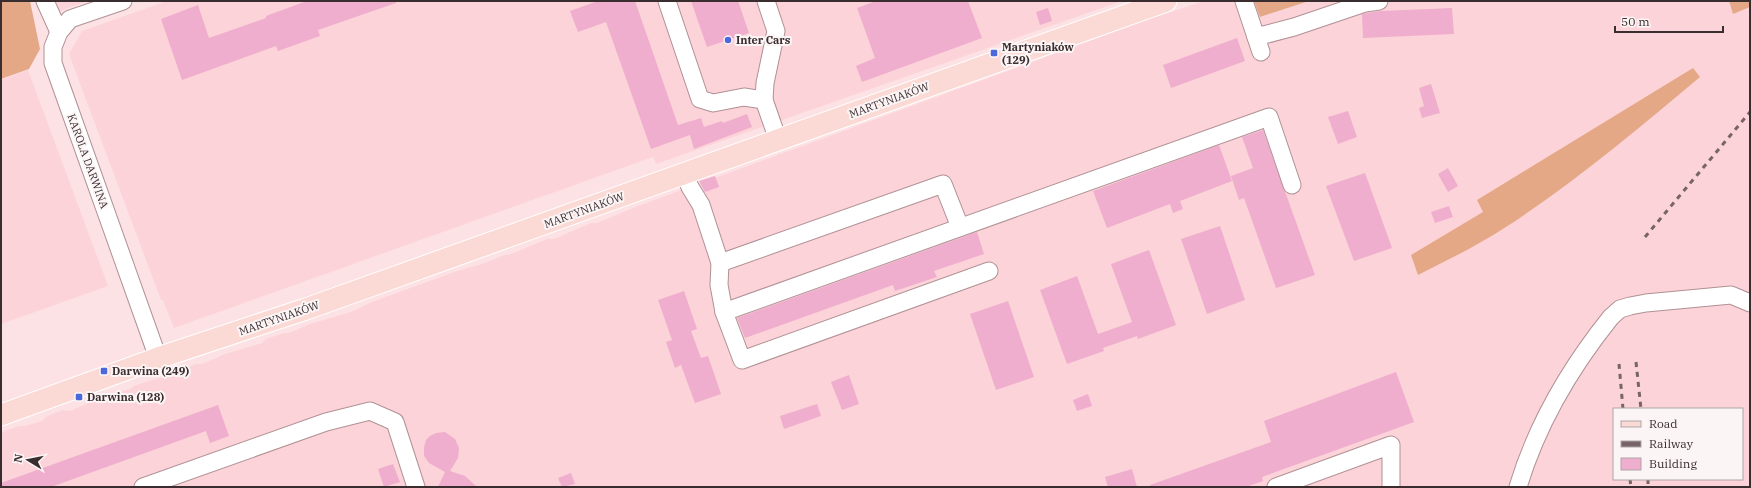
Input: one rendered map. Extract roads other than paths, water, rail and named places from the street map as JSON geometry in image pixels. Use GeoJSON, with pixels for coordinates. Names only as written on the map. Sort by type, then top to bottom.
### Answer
{"type":"FeatureCollection","features":[{"type":"Feature","properties":{"kind":"main road","name":"MARTYNIAKÓW"},"geometry":{"type":"LineString","coordinates":[[1,415],[158,358],[306,309],[1166,1]]}},
{"type":"Feature","properties":{"kind":"street"},"geometry":{"type":"LineString","coordinates":[[45,1],[59,32]]}},
{"type":"Feature","properties":{"kind":"street","name":"KAROLA DARWINA"},"geometry":{"type":"LineString","coordinates":[[123,1],[70,19],[59,32],[53,47],[53,63],[158,358]]}},
{"type":"Feature","properties":{"kind":"street"},"geometry":{"type":"LineString","coordinates":[[667,1],[700,99],[714,103],[744,97],[764,100]]}},
{"type":"Feature","properties":{"kind":"street"},"geometry":{"type":"LineString","coordinates":[[766,1],[776,31],[765,83],[764,100],[778,140]]}},
{"type":"Feature","properties":{"kind":"street"},"geometry":{"type":"LineString","coordinates":[[1244,1],[1259,44],[1294,27],[1365,3],[1379,1]]}},
{"type":"Feature","properties":{"kind":"street"},"geometry":{"type":"LineString","coordinates":[[724,312],[1269,117],[1292,184]]}},
{"type":"Feature","properties":{"kind":"street"},"geometry":{"type":"LineString","coordinates":[[685,174],[690,187],[701,205],[720,263],[719,285],[724,312],[742,360],[989,271]]}},
{"type":"Feature","properties":{"kind":"street"},"geometry":{"type":"LineString","coordinates":[[720,263],[943,184],[960,228]]}},
{"type":"Feature","properties":{"kind":"street"},"geometry":{"type":"LineString","coordinates":[[1518,487],[1538,432],[1550,409],[1568,376],[1610,316],[1620,309],[1646,303],[1731,295],[1750,302]]}},
{"type":"Feature","properties":{"kind":"street"},"geometry":{"type":"LineString","coordinates":[[143,487],[326,422],[370,411],[395,422],[416,487]]}},
{"type":"Feature","properties":{"kind":"street"},"geometry":{"type":"LineString","coordinates":[[1276,487],[1391,445],[1391,487]]}},
{"type":"Feature","properties":{"kind":"railway"},"geometry":{"type":"LineString","coordinates":[[1645,237],[1750,112]]}},
{"type":"Feature","properties":{"kind":"railway"},"geometry":{"type":"LineString","coordinates":[[1636,362],[1641,408]]}},
{"type":"Feature","properties":{"kind":"railway"},"geometry":{"type":"LineString","coordinates":[[1619,364],[1623,408]]}},
{"type":"Feature","properties":{"kind":"railway"},"geometry":{"type":"LineString","coordinates":[[1630,480],[1631,487]]}},
{"type":"Feature","properties":{"kind":"railway"},"geometry":{"type":"LineString","coordinates":[[1648,480],[1648,487]]}},
{"type":"Feature","properties":{"kind":"place","name":"Inter Cars"},"geometry":{"type":"Point","coordinates":[728,40]}},
{"type":"Feature","properties":{"kind":"place","name":"Martyniaków (129)"},"geometry":{"type":"Point","coordinates":[994,53]}},
{"type":"Feature","properties":{"kind":"place","name":"Darwina (249)"},"geometry":{"type":"Point","coordinates":[104,371]}},
{"type":"Feature","properties":{"kind":"place","name":"Darwina (128)"},"geometry":{"type":"Point","coordinates":[79,397]}}]}
